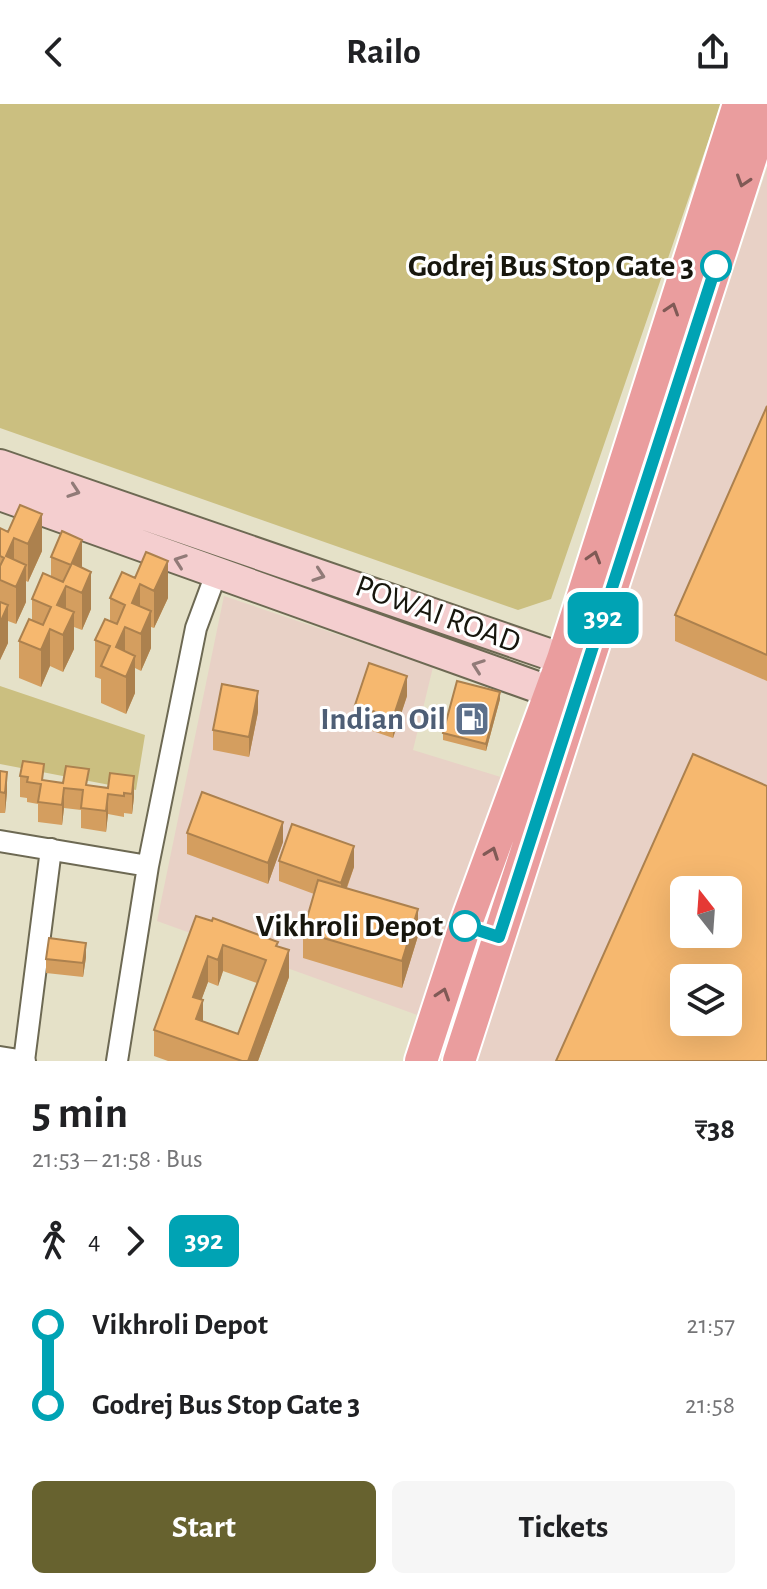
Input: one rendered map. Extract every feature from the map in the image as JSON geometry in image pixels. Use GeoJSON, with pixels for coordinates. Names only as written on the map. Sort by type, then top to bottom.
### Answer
{"type":"FeatureCollection","features":[{"type":"Feature","properties":{"kind":"main road"},"geometry":{"type":"LineString","coordinates":[[459,1061],[499,937],[572,670],[739,104]]}},
{"type":"Feature","properties":{"kind":"main road"},"geometry":{"type":"LineString","coordinates":[[421,1061],[465,926],[551,692],[572,670],[767,107]]}},
{"type":"Feature","properties":{"kind":"main road","name":"POWAI ROAD"},"geometry":{"type":"LineString","coordinates":[[0,465],[572,670]]}},
{"type":"Feature","properties":{"kind":"main road","name":"POWAI ROAD"},"geometry":{"type":"LineString","coordinates":[[0,495],[551,692]]}},
{"type":"Feature","properties":{"kind":"main road"},"geometry":{"type":"LineString","coordinates":[[465,926],[499,937]]}},
{"type":"Feature","properties":{"kind":"street"},"geometry":{"type":"LineString","coordinates":[[117,1061],[148,866],[196,628],[216,574]]}},
{"type":"Feature","properties":{"kind":"street"},"geometry":{"type":"LineString","coordinates":[[0,841],[148,866]]}},
{"type":"Feature","properties":{"kind":"street"},"geometry":{"type":"LineString","coordinates":[[0,1057],[24,1061],[51,849]]}},
{"type":"Feature","properties":{"kind":"shaded area"},"geometry":{"type":"Polygon","coordinates":[[[0,104],[721,104],[551,599],[518,610],[0,428],[0,104]]]}},
{"type":"Feature","properties":{"kind":"shaded area"},"geometry":{"type":"Polygon","coordinates":[[[767,168],[767,1061],[472,1061],[767,168]]]}},
{"type":"Feature","properties":{"kind":"shaded area"},"geometry":{"type":"Polygon","coordinates":[[[224,596],[433,667],[413,750],[504,778],[420,1016],[157,921],[224,596]]]}},
{"type":"Feature","properties":{"kind":"shaded area"},"geometry":{"type":"Polygon","coordinates":[[[0,686],[145,735],[136,790],[0,764],[0,686]]]}},
{"type":"Feature","properties":{"kind":"building"},"geometry":{"type":"Polygon","coordinates":[[[767,406],[767,655],[675,615],[767,406]]]}},
{"type":"Feature","properties":{"kind":"building"},"geometry":{"type":"Polygon","coordinates":[[[20,505],[42,514],[28,544],[14,538],[6,556],[26,565],[16,587],[0,580],[0,566],[4,558],[0,556],[0,528],[8,532],[20,505]]]}},
{"type":"Feature","properties":{"kind":"building"},"geometry":{"type":"Polygon","coordinates":[[[62,531],[82,540],[71,565],[51,557],[62,531]]]}},
{"type":"Feature","properties":{"kind":"building"},"geometry":{"type":"Polygon","coordinates":[[[146,552],[168,561],[154,591],[140,584],[132,603],[151,611],[141,634],[125,627],[116,647],[135,656],[126,677],[101,666],[110,646],[95,640],[105,619],[117,624],[125,605],[110,598],[122,572],[135,578],[146,552]]]}},
{"type":"Feature","properties":{"kind":"building"},"geometry":{"type":"Polygon","coordinates":[[[72,563],[91,572],[82,593],[66,586],[57,605],[74,612],[63,635],[50,629],[41,650],[19,641],[29,619],[43,625],[51,607],[32,599],[43,573],[63,582],[72,563]]]}},
{"type":"Feature","properties":{"kind":"building"},"geometry":{"type":"Polygon","coordinates":[[[0,602],[8,605],[0,623],[0,602]]]}},
{"type":"Feature","properties":{"kind":"building"},"geometry":{"type":"Polygon","coordinates":[[[369,663],[407,676],[393,718],[355,705],[369,663]]]}},
{"type":"Feature","properties":{"kind":"building","name":"Indian Oil"},"geometry":{"type":"Polygon","coordinates":[[[457,681],[500,692],[486,744],[443,733],[457,681]]]}},
{"type":"Feature","properties":{"kind":"building"},"geometry":{"type":"Polygon","coordinates":[[[222,684],[258,691],[249,737],[213,730],[222,684]]]}},
{"type":"Feature","properties":{"kind":"building"},"geometry":{"type":"Polygon","coordinates":[[[693,754],[767,786],[767,1061],[556,1061],[693,754]]]}},
{"type":"Feature","properties":{"kind":"building"},"geometry":{"type":"Polygon","coordinates":[[[23,761],[44,764],[42,780],[63,783],[66,766],[89,769],[86,785],[108,788],[110,773],[134,776],[132,794],[108,794],[106,811],[81,808],[83,790],[64,788],[62,805],[38,802],[41,784],[27,782],[28,777],[20,776],[23,761]]]}},
{"type":"Feature","properties":{"kind":"building"},"geometry":{"type":"Polygon","coordinates":[[[0,771],[7,772],[5,793],[0,792],[0,771]]]}},
{"type":"Feature","properties":{"kind":"building"},"geometry":{"type":"Polygon","coordinates":[[[202,792],[283,822],[268,863],[187,833],[202,792]]]}},
{"type":"Feature","properties":{"kind":"building"},"geometry":{"type":"Polygon","coordinates":[[[292,824],[354,846],[341,883],[279,861],[292,824]]]}},
{"type":"Feature","properties":{"kind":"building"},"geometry":{"type":"Polygon","coordinates":[[[318,880],[418,909],[402,961],[303,932],[318,880]]]}},
{"type":"Feature","properties":{"kind":"building"},"geometry":{"type":"Polygon","coordinates":[[[196,916],[212,921],[213,918],[278,942],[276,946],[289,950],[248,1061],[154,1030],[196,916]],[[223,945],[218,960],[208,956],[193,997],[203,1000],[196,1019],[238,1034],[266,960],[223,945]]]}},
{"type":"Feature","properties":{"kind":"building"},"geometry":{"type":"Polygon","coordinates":[[[49,938],[86,943],[83,963],[46,959],[49,938]]]}},
{"type":"Feature","properties":{"kind":"bus line","name":"392"},"geometry":{"type":"LineString","coordinates":[[465,926],[499,937],[716,266]]}},
{"type":"Feature","properties":{"kind":"place","name":"Godrej Bus Stop Gate 3"},"geometry":{"type":"Point","coordinates":[716,266]}},
{"type":"Feature","properties":{"kind":"place","name":"Indian Oil"},"geometry":{"type":"Point","coordinates":[472,719]}},
{"type":"Feature","properties":{"kind":"place","name":"Vikhroli Depot"},"geometry":{"type":"Point","coordinates":[465,926]}}]}
